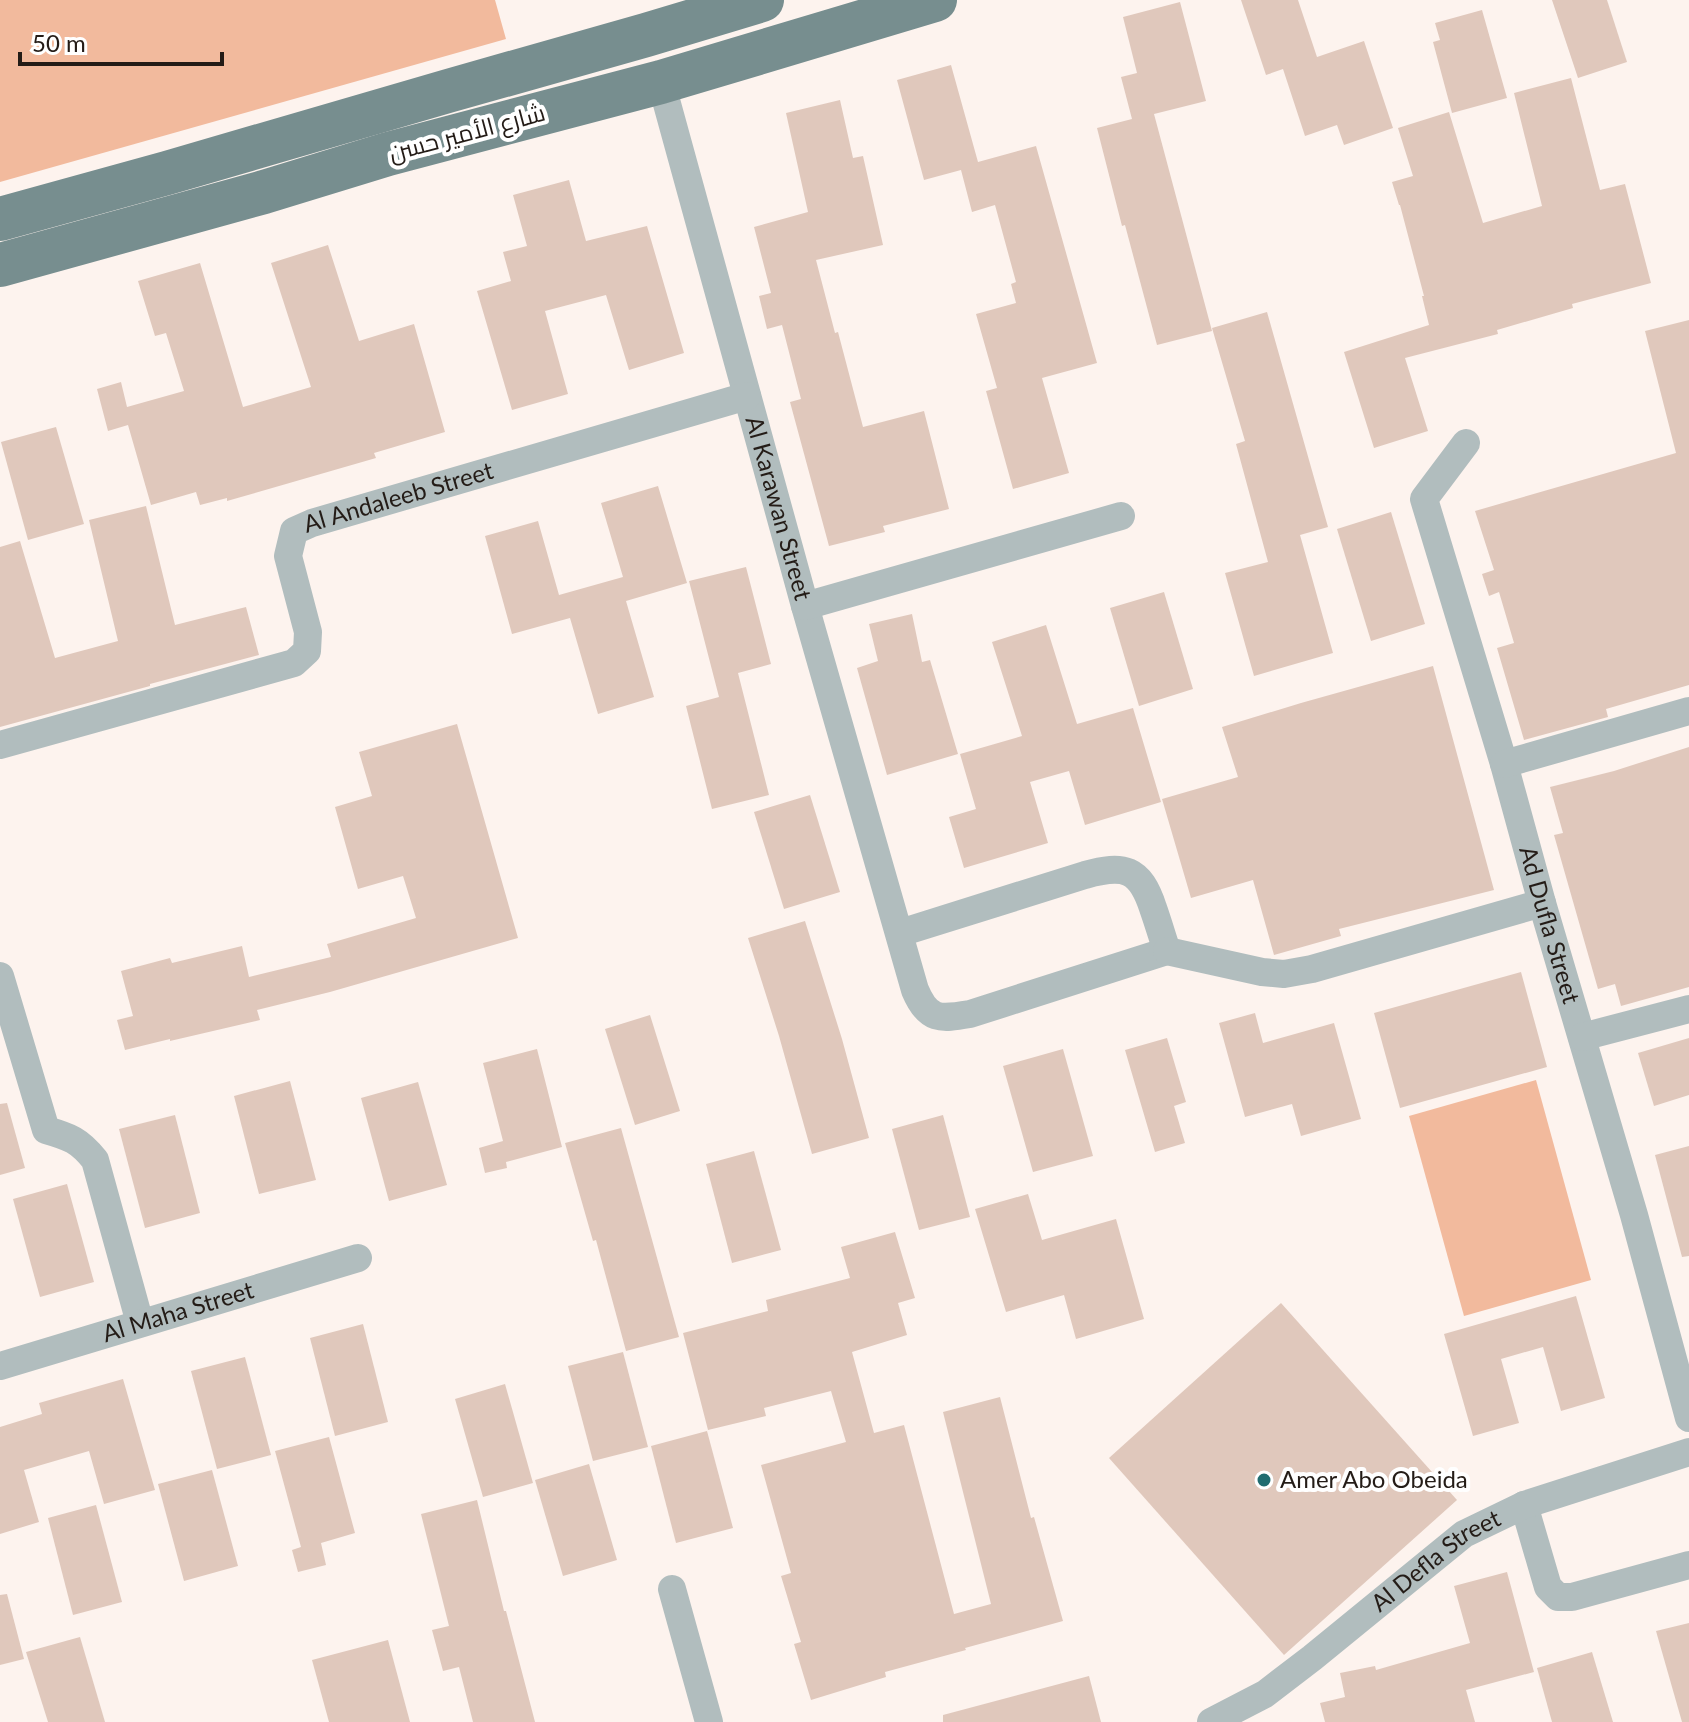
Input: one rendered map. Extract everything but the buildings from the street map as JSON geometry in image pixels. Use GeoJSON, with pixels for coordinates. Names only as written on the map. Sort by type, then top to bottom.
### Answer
{"type":"FeatureCollection","features":[{"type":"Feature","properties":{"kind":"main road","name":"شارع الأمير حسن"},"geometry":{"type":"LineString","coordinates":[[0,219],[762,0]]}},
{"type":"Feature","properties":{"kind":"main road","name":"شارع الأمير حسن"},"geometry":{"type":"LineString","coordinates":[[0,265],[530,115],[661,82],[935,0]]}},
{"type":"Feature","properties":{"kind":"main road"},"geometry":{"type":"LineString","coordinates":[[367,114],[380,157]]}},
{"type":"Feature","properties":{"kind":"street","name":"Al Karawan Street"},"geometry":{"type":"LineString","coordinates":[[661,82],[805,606],[922,1006],[929,1013],[942,1017],[970,1014],[1167,951]]}},
{"type":"Feature","properties":{"kind":"street","name":"Al Andaleeb Street"},"geometry":{"type":"LineString","coordinates":[[0,745],[294,663],[307,651],[308,632],[288,556],[294,531],[312,523],[747,396]]}},
{"type":"Feature","properties":{"kind":"street","name":"Ad Dufla Street"},"geometry":{"type":"LineString","coordinates":[[1466,443],[1424,499],[1504,764],[1689,1418]]}},
{"type":"Feature","properties":{"kind":"street"},"geometry":{"type":"LineString","coordinates":[[805,606],[1121,516]]}},
{"type":"Feature","properties":{"kind":"street"},"geometry":{"type":"LineString","coordinates":[[1504,764],[1689,711]]}},
{"type":"Feature","properties":{"kind":"street"},"geometry":{"type":"LineString","coordinates":[[900,933],[1085,875],[1114,870],[1137,876],[1147,889],[1167,951],[1284,974],[1312,969],[1542,903]]}},
{"type":"Feature","properties":{"kind":"street"},"geometry":{"type":"LineString","coordinates":[[0,976],[46,1130],[83,1145],[95,1160],[140,1323]]}},
{"type":"Feature","properties":{"kind":"street"},"geometry":{"type":"LineString","coordinates":[[1582,1037],[1689,1009]]}},
{"type":"Feature","properties":{"kind":"street","name":"Al Maha Street"},"geometry":{"type":"LineString","coordinates":[[0,1366],[358,1258]]}},
{"type":"Feature","properties":{"kind":"street","name":"Al Defla Street"},"geometry":{"type":"LineString","coordinates":[[1211,1722],[1265,1694],[1464,1534],[1524,1505],[1689,1452]]}},
{"type":"Feature","properties":{"kind":"street"},"geometry":{"type":"LineString","coordinates":[[1524,1505],[1548,1587],[1558,1597],[1572,1597],[1689,1565]]}},
{"type":"Feature","properties":{"kind":"street"},"geometry":{"type":"LineString","coordinates":[[672,1589],[709,1722]]}},
{"type":"Feature","properties":{"kind":"shaded area"},"geometry":{"type":"Polygon","coordinates":[[[0,0],[495,0],[506,39],[0,182],[0,0]]]}},
{"type":"Feature","properties":{"kind":"shaded area"},"geometry":{"type":"Polygon","coordinates":[[[1536,1080],[1591,1280],[1464,1316],[1409,1116],[1536,1080]]]}},
{"type":"Feature","properties":{"kind":"place","name":"Amer Abo Obeida"},"geometry":{"type":"Point","coordinates":[1264,1480]}}]}
